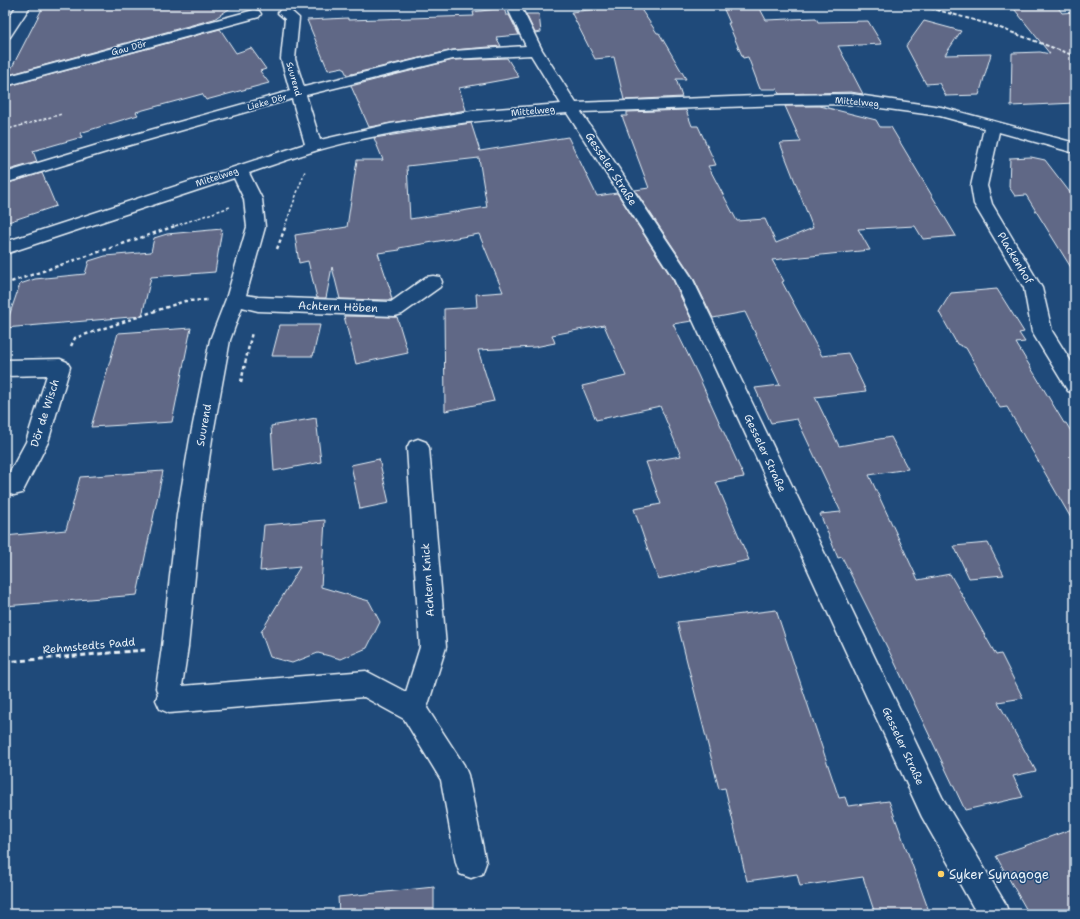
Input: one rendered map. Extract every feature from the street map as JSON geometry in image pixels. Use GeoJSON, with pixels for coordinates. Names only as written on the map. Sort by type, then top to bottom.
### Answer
{"type":"FeatureCollection","features":[{"type":"Feature","properties":{"kind":"street"},"geometry":{"type":"LineString","coordinates":[[5,34],[24,5]]}},
{"type":"Feature","properties":{"kind":"street","name":"Gesseler Straße"},"geometry":{"type":"LineString","coordinates":[[513,5],[535,50],[570,108],[682,278],[932,807],[994,914]]}},
{"type":"Feature","properties":{"kind":"street","name":"Gau Dör"},"geometry":{"type":"LineString","coordinates":[[5,82],[285,9]]}},
{"type":"Feature","properties":{"kind":"street","name":"Suurend"},"geometry":{"type":"LineString","coordinates":[[285,9],[292,18],[288,59],[314,146]]}},
{"type":"Feature","properties":{"kind":"street","name":"Lieke Dör"},"geometry":{"type":"LineString","coordinates":[[5,178],[110,146],[298,93],[453,55],[535,50]]}},
{"type":"Feature","properties":{"kind":"street","name":"Mittelweg"},"geometry":{"type":"LineString","coordinates":[[5,248],[314,146],[390,129],[472,116],[570,108],[780,100],[851,99],[941,112],[1075,148]]}},
{"type":"Feature","properties":{"kind":"street","name":"Plackenhof"},"geometry":{"type":"LineString","coordinates":[[992,126],[979,186],[983,204],[1033,288],[1042,332],[1075,385]]}},
{"type":"Feature","properties":{"kind":"street","name":"Suurend"},"geometry":{"type":"LineString","coordinates":[[239,170],[253,198],[256,227],[235,299],[220,340],[189,515],[169,694],[366,684],[413,710]]}},
{"type":"Feature","properties":{"kind":"street","name":"Achtern Höben"},"geometry":{"type":"LineString","coordinates":[[235,299],[258,304],[395,309],[434,282]]}},
{"type":"Feature","properties":{"kind":"street","name":"Dör de Wisch"},"geometry":{"type":"LineString","coordinates":[[5,368],[60,367],[37,442],[14,486]]}},
{"type":"Feature","properties":{"kind":"street","name":"Achtern Knick"},"geometry":{"type":"LineString","coordinates":[[413,710],[433,647],[418,448]]}},
{"type":"Feature","properties":{"kind":"street"},"geometry":{"type":"LineString","coordinates":[[413,710],[454,775],[471,863]]}},
{"type":"Feature","properties":{"kind":"path"},"geometry":{"type":"LineString","coordinates":[[5,130],[62,114]]}},
{"type":"Feature","properties":{"kind":"path"},"geometry":{"type":"LineString","coordinates":[[277,251],[314,146]]}},
{"type":"Feature","properties":{"kind":"path"},"geometry":{"type":"LineString","coordinates":[[5,284],[253,198]]}},
{"type":"Feature","properties":{"kind":"path"},"geometry":{"type":"LineString","coordinates":[[60,367],[75,338],[185,300],[235,299]]}},
{"type":"Feature","properties":{"kind":"path"},"geometry":{"type":"LineString","coordinates":[[240,386],[258,304]]}},
{"type":"Feature","properties":{"kind":"path","name":"Rehmstedts Padd"},"geometry":{"type":"LineString","coordinates":[[5,662],[175,647]]}},
{"type":"Feature","properties":{"kind":"building"},"geometry":{"type":"Polygon","coordinates":[[[44,5],[235,5],[214,19],[8,75],[44,5]]]}},
{"type":"Feature","properties":{"kind":"building"},"geometry":{"type":"Polygon","coordinates":[[[638,5],[657,33],[659,33],[686,79],[676,79],[682,97],[624,100],[614,57],[595,59],[571,12],[638,5]]]}},
{"type":"Feature","properties":{"kind":"building"},"geometry":{"type":"Polygon","coordinates":[[[722,5],[758,5],[766,20],[816,18],[818,22],[868,21],[882,44],[838,46],[863,94],[851,92],[779,94],[777,89],[760,89],[748,57],[743,58],[722,5]]]}},
{"type":"Feature","properties":{"kind":"building"},"geometry":{"type":"Polygon","coordinates":[[[1011,5],[1056,5],[1062,13],[1075,12],[1075,103],[1011,106],[1012,53],[1040,52],[1050,54],[1011,5]]]}},
{"type":"Feature","properties":{"kind":"building"},"geometry":{"type":"Polygon","coordinates":[[[504,8],[506,15],[509,15],[519,35],[496,37],[501,46],[453,50],[347,75],[343,67],[328,70],[307,20],[474,16],[473,12],[504,8]]]}},
{"type":"Feature","properties":{"kind":"building"},"geometry":{"type":"Polygon","coordinates":[[[526,14],[539,14],[541,32],[535,33],[526,14]]]}},
{"type":"Feature","properties":{"kind":"building"},"geometry":{"type":"Polygon","coordinates":[[[924,21],[961,31],[945,55],[991,54],[979,95],[946,96],[939,83],[926,84],[906,46],[924,21]]]}},
{"type":"Feature","properties":{"kind":"building"},"geometry":{"type":"Polygon","coordinates":[[[220,29],[236,53],[251,48],[266,69],[260,71],[269,83],[206,100],[202,94],[136,112],[138,115],[80,133],[82,137],[33,151],[37,162],[5,171],[5,87],[220,29]]]}},
{"type":"Feature","properties":{"kind":"building"},"geometry":{"type":"Polygon","coordinates":[[[507,58],[519,77],[459,88],[466,110],[369,127],[351,86],[453,60],[507,58]]]}},
{"type":"Feature","properties":{"kind":"building"},"geometry":{"type":"Polygon","coordinates":[[[785,106],[820,106],[876,120],[880,127],[891,127],[956,236],[923,239],[915,226],[858,229],[870,250],[772,260],[784,281],[782,282],[822,356],[848,353],[866,391],[815,397],[839,446],[891,437],[908,469],[869,475],[918,580],[950,574],[996,655],[1001,654],[1023,698],[998,702],[1036,771],[1013,776],[1023,797],[965,810],[894,661],[842,557],[838,558],[820,514],[841,512],[797,419],[771,423],[755,388],[780,385],[745,312],[713,318],[693,277],[635,190],[649,188],[622,116],[627,116],[627,112],[686,110],[692,126],[698,126],[716,165],[708,166],[737,221],[765,219],[776,243],[813,228],[780,143],[801,142],[785,106]]]}},
{"type":"Feature","properties":{"kind":"building"},"geometry":{"type":"Polygon","coordinates":[[[471,123],[480,151],[568,137],[597,196],[617,193],[673,280],[692,321],[673,324],[698,375],[744,477],[716,482],[749,560],[658,579],[634,509],[661,504],[646,462],[681,456],[660,406],[596,420],[582,386],[626,376],[604,325],[552,335],[555,343],[535,347],[478,350],[494,401],[445,411],[444,309],[477,307],[476,294],[503,292],[479,234],[378,253],[391,292],[391,300],[340,299],[332,267],[326,298],[317,298],[308,261],[299,263],[295,235],[347,227],[357,160],[383,160],[374,138],[471,123]],[[479,158],[407,166],[410,219],[487,207],[479,158]]]}},
{"type":"Feature","properties":{"kind":"building"},"geometry":{"type":"Polygon","coordinates":[[[1031,157],[1045,160],[1075,199],[1075,274],[1026,195],[1015,196],[1009,187],[1010,158],[1031,157]]]}},
{"type":"Feature","properties":{"kind":"building"},"geometry":{"type":"Polygon","coordinates":[[[42,173],[56,206],[5,223],[5,184],[42,173]]]}},
{"type":"Feature","properties":{"kind":"building"},"geometry":{"type":"Polygon","coordinates":[[[222,229],[215,272],[151,277],[142,316],[5,328],[20,284],[35,279],[85,274],[89,261],[105,256],[151,252],[154,238],[167,234],[222,229]]]}},
{"type":"Feature","properties":{"kind":"building"},"geometry":{"type":"Polygon","coordinates":[[[997,289],[1024,332],[1019,333],[1025,342],[1016,343],[1064,423],[1066,423],[1075,438],[1075,525],[1007,407],[1000,408],[966,348],[957,344],[939,312],[951,293],[997,289]]]}},
{"type":"Feature","properties":{"kind":"building"},"geometry":{"type":"Polygon","coordinates":[[[344,316],[397,317],[408,353],[356,364],[344,316]]]}},
{"type":"Feature","properties":{"kind":"building"},"geometry":{"type":"Polygon","coordinates":[[[280,325],[320,325],[313,356],[272,356],[280,325]]]}},
{"type":"Feature","properties":{"kind":"building"},"geometry":{"type":"Polygon","coordinates":[[[191,328],[172,422],[91,427],[118,333],[191,328]]]}},
{"type":"Feature","properties":{"kind":"building"},"geometry":{"type":"Polygon","coordinates":[[[316,418],[321,462],[274,471],[271,426],[316,418]]]}},
{"type":"Feature","properties":{"kind":"building"},"geometry":{"type":"Polygon","coordinates":[[[379,459],[389,503],[360,509],[351,465],[379,459]]]}},
{"type":"Feature","properties":{"kind":"building"},"geometry":{"type":"Polygon","coordinates":[[[163,471],[137,595],[5,606],[5,536],[66,530],[80,477],[163,471]]]}},
{"type":"Feature","properties":{"kind":"building"},"geometry":{"type":"Polygon","coordinates":[[[325,520],[321,587],[369,601],[380,622],[367,648],[341,659],[318,653],[292,663],[270,657],[261,632],[300,567],[260,571],[264,525],[325,520]]]}},
{"type":"Feature","properties":{"kind":"building"},"geometry":{"type":"Polygon","coordinates":[[[988,543],[1004,575],[969,578],[954,546],[988,543]]]}},
{"type":"Feature","properties":{"kind":"building"},"geometry":{"type":"Polygon","coordinates":[[[776,610],[839,798],[845,797],[848,806],[889,801],[930,914],[875,914],[863,877],[800,886],[797,874],[747,881],[725,788],[719,789],[677,622],[776,610]]]}},
{"type":"Feature","properties":{"kind":"building"},"geometry":{"type":"Polygon","coordinates":[[[1075,828],[1075,914],[1029,914],[996,856],[1075,828]]]}},
{"type":"Feature","properties":{"kind":"building"},"geometry":{"type":"Polygon","coordinates":[[[434,887],[434,914],[339,914],[338,897],[434,887]]]}},
{"type":"Feature","properties":{"kind":"railway"},"geometry":{"type":"LineString","coordinates":[[919,5],[992,25],[1075,56]]}},
{"type":"Feature","properties":{"kind":"place","name":"Syker Synagoge"},"geometry":{"type":"Point","coordinates":[941,874]}}]}
